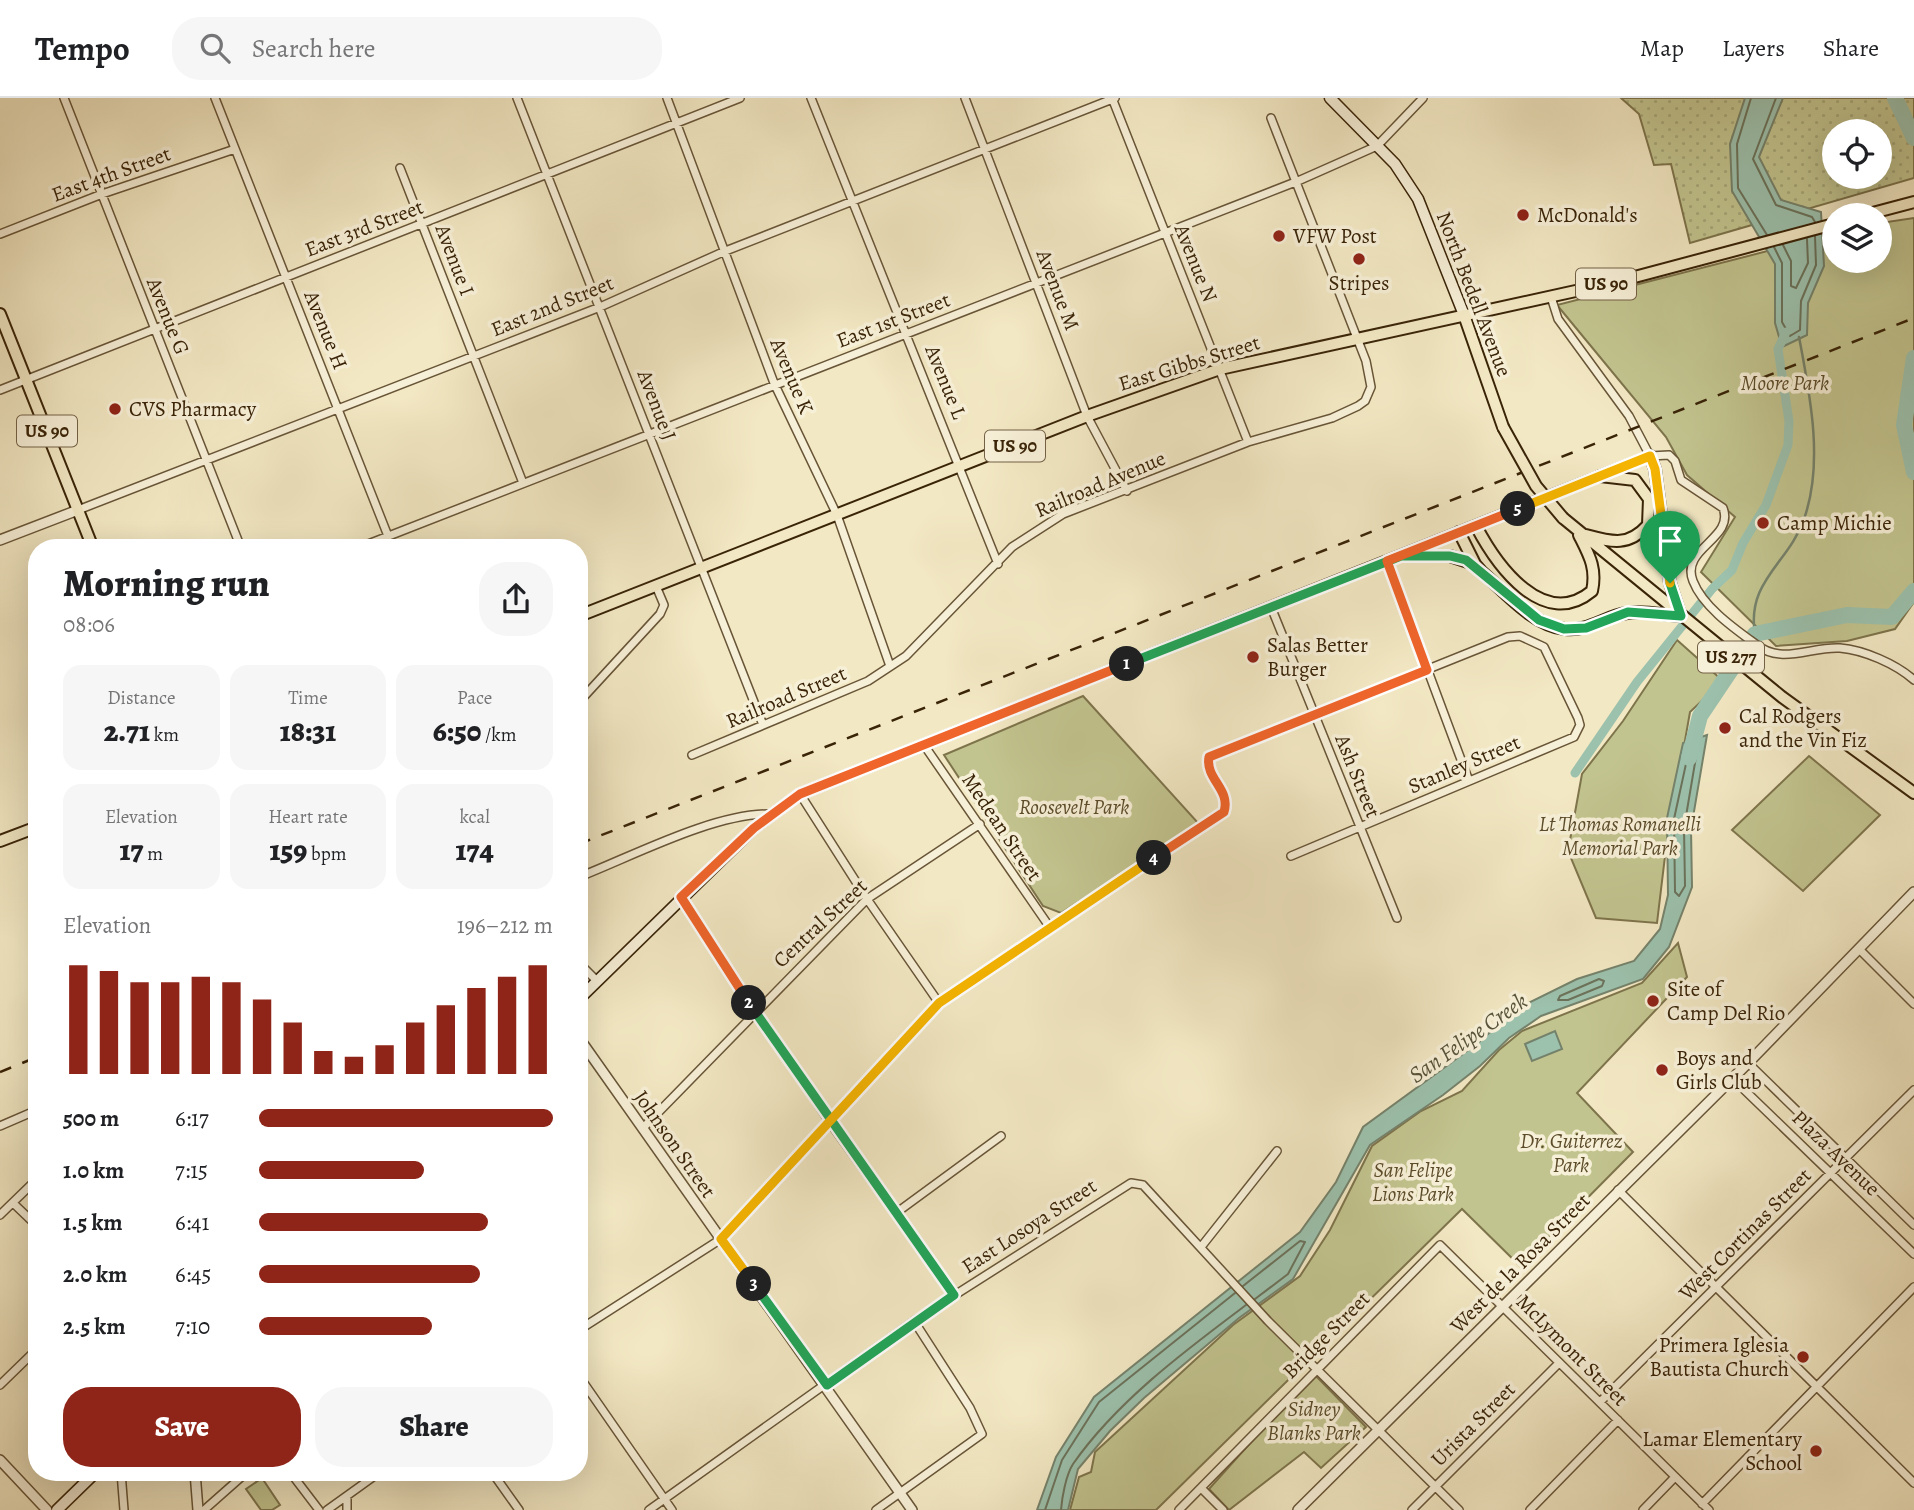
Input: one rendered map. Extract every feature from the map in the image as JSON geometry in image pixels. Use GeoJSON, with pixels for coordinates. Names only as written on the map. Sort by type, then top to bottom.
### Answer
{"type":"FeatureCollection","features":[{"type":"Feature","properties":{"kind":"main road","name":"North Bedell Avenue"},"geometry":{"type":"LineString","coordinates":[[1330,98],[1395,164],[1418,199],[1464,315],[1503,428],[1536,486],[1577,532]]}},
{"type":"Feature","properties":{"kind":"main road"},"geometry":{"type":"LineString","coordinates":[[1892,208],[1914,202]]}},
{"type":"Feature","properties":{"kind":"main road","name":"East Gibbs Street"},"geometry":{"type":"LineString","coordinates":[[588,612],[1087,416],[1220,369],[1551,297],[1822,226]]}},
{"type":"Feature","properties":{"kind":"main road","name":"US 90"},"geometry":{"type":"LineString","coordinates":[[0,314],[89,539]]}},
{"type":"Feature","properties":{"kind":"main road"},"geometry":{"type":"LineString","coordinates":[[588,990],[681,897],[771,814],[800,794],[1650,456],[1655,469],[1670,583],[1681,616],[1628,612],[1586,628],[1564,629],[1539,620],[1475,564],[1459,532]]}},
{"type":"Feature","properties":{"kind":"main road"},"geometry":{"type":"LineString","coordinates":[[1577,532],[1614,543],[1626,542],[1638,536],[1648,525],[1649,499],[1634,480],[1600,476]]}},
{"type":"Feature","properties":{"kind":"main road"},"geometry":{"type":"LineString","coordinates":[[1476,526],[1489,550],[1505,569],[1534,595],[1549,604],[1559,606],[1572,604],[1592,591],[1595,576],[1593,562],[1577,532]]}},
{"type":"Feature","properties":{"kind":"main road","name":"US 277"},"geometry":{"type":"LineString","coordinates":[[1577,532],[1628,569],[1681,616],[1782,697],[1914,793]]}},
{"type":"Feature","properties":{"kind":"main road"},"geometry":{"type":"LineString","coordinates":[[1401,556],[1450,556],[1475,564]]}},
{"type":"Feature","properties":{"kind":"main road"},"geometry":{"type":"LineString","coordinates":[[0,841],[28,831]]}},
{"type":"Feature","properties":{"kind":"main road"},"geometry":{"type":"LineString","coordinates":[[57,1510],[87,1481]]}},
{"type":"Feature","properties":{"kind":"street","name":"Avenue G"},"geometry":{"type":"LineString","coordinates":[[64,98],[238,539]]}},
{"type":"Feature","properties":{"kind":"street","name":"Avenue H"},"geometry":{"type":"LineString","coordinates":[[215,98],[388,536]]}},
{"type":"Feature","properties":{"kind":"street","name":"Avenue J"},"geometry":{"type":"LineString","coordinates":[[517,98],[762,725]]}},
{"type":"Feature","properties":{"kind":"street","name":"Avenue K"},"geometry":{"type":"LineString","coordinates":[[667,98],[774,383],[837,515],[890,666]]}},
{"type":"Feature","properties":{"kind":"street","name":"East 3rd Street"},"geometry":{"type":"LineString","coordinates":[[0,390],[740,98]]}},
{"type":"Feature","properties":{"kind":"street","name":"Avenue L"},"geometry":{"type":"LineString","coordinates":[[811,98],[908,334],[998,564]]}},
{"type":"Feature","properties":{"kind":"street","name":"Avenue M"},"geometry":{"type":"LineString","coordinates":[[965,98],[1087,416],[1127,491]]}},
{"type":"Feature","properties":{"kind":"street","name":"East 2nd Street"},"geometry":{"type":"LineString","coordinates":[[0,540],[600,307],[723,253],[1113,98]]}},
{"type":"Feature","properties":{"kind":"street","name":"Avenue N"},"geometry":{"type":"LineString","coordinates":[[1113,98],[1248,442]]}},
{"type":"Feature","properties":{"kind":"street"},"geometry":{"type":"LineString","coordinates":[[1407,98],[1414,106]]}},
{"type":"Feature","properties":{"kind":"street","name":"East 1st Street"},"geometry":{"type":"LineString","coordinates":[[380,539],[774,383],[908,334],[1298,181],[1377,146],[1423,98]]}},
{"type":"Feature","properties":{"kind":"street"},"geometry":{"type":"LineString","coordinates":[[1271,118],[1298,181],[1357,339]]}},
{"type":"Feature","properties":{"kind":"street","name":"East 4th Street"},"geometry":{"type":"LineString","coordinates":[[0,234],[102,194],[235,149]]}},
{"type":"Feature","properties":{"kind":"street","name":"Avenue I"},"geometry":{"type":"LineString","coordinates":[[400,168],[523,483]]}},
{"type":"Feature","properties":{"kind":"street"},"geometry":{"type":"LineString","coordinates":[[1551,297],[1558,319],[1629,416],[1650,456],[1669,455],[1675,461],[1681,480],[1718,502],[1726,514],[1723,527],[1692,560],[1691,575],[1710,604],[1765,652],[1781,655],[1839,648],[1868,655],[1914,680]]}},
{"type":"Feature","properties":{"kind":"street","name":"Railroad Avenue"},"geometry":{"type":"LineString","coordinates":[[890,666],[906,656],[1020,541],[1063,514],[1248,442],[1332,418],[1365,401],[1371,387],[1366,361],[1357,339]]}},
{"type":"Feature","properties":{"kind":"street"},"geometry":{"type":"LineString","coordinates":[[1387,561],[1469,781]]}},
{"type":"Feature","properties":{"kind":"street"},"geometry":{"type":"LineString","coordinates":[[588,692],[660,614],[664,605],[656,586]]}},
{"type":"Feature","properties":{"kind":"street","name":"Ash Street"},"geometry":{"type":"LineString","coordinates":[[1271,607],[1397,918]]}},
{"type":"Feature","properties":{"kind":"street","name":"Stanley Street"},"geometry":{"type":"LineString","coordinates":[[1291,856],[1574,737],[1580,725],[1544,648],[1520,636],[1508,637],[1427,670]]}},
{"type":"Feature","properties":{"kind":"street","name":"Railroad Street"},"geometry":{"type":"LineString","coordinates":[[692,755],[869,681],[890,666]]}},
{"type":"Feature","properties":{"kind":"street"},"geometry":{"type":"LineString","coordinates":[[588,1324],[721,1239],[939,1003],[1224,812],[1226,797],[1209,769],[1209,757],[1427,670]]}},
{"type":"Feature","properties":{"kind":"street","name":"Medean Street"},"geometry":{"type":"LineString","coordinates":[[925,745],[1051,929]]}},
{"type":"Feature","properties":{"kind":"street"},"geometry":{"type":"LineString","coordinates":[[800,794],[867,899],[939,1003]]}},
{"type":"Feature","properties":{"kind":"street"},"geometry":{"type":"LineString","coordinates":[[588,873],[720,822],[750,814],[771,814]]}},
{"type":"Feature","properties":{"kind":"street","name":"Central Street"},"geometry":{"type":"LineString","coordinates":[[643,1128],[867,899],[980,824]]}},
{"type":"Feature","properties":{"kind":"street","name":"West de la Rosa Street"},"geometry":{"type":"LineString","coordinates":[[1298,1510],[1748,1063],[1914,892]]}},
{"type":"Feature","properties":{"kind":"street"},"geometry":{"type":"LineString","coordinates":[[681,897],[829,1121],[954,1295]]}},
{"type":"Feature","properties":{"kind":"street"},"geometry":{"type":"LineString","coordinates":[[1860,950],[1914,1004]]}},
{"type":"Feature","properties":{"kind":"street"},"geometry":{"type":"LineString","coordinates":[[588,972],[597,981]]}},
{"type":"Feature","properties":{"kind":"street","name":"Johnson Street"},"geometry":{"type":"LineString","coordinates":[[588,1051],[827,1385],[912,1510]]}},
{"type":"Feature","properties":{"kind":"street","name":"Plaza Avenue"},"geometry":{"type":"LineString","coordinates":[[1748,1063],[1914,1226]]}},
{"type":"Feature","properties":{"kind":"street","name":"Plaza Avenue"},"geometry":{"type":"LineString","coordinates":[[1732,1078],[1914,1254]]}},
{"type":"Feature","properties":{"kind":"street","name":"West Cortinas Street"},"geometry":{"type":"LineString","coordinates":[[1600,1402],[1914,1090]]}},
{"type":"Feature","properties":{"kind":"street"},"geometry":{"type":"LineString","coordinates":[[0,1126],[28,1114]]}},
{"type":"Feature","properties":{"kind":"street"},"geometry":{"type":"LineString","coordinates":[[896,1213],[1001,1136]]}},
{"type":"Feature","properties":{"kind":"street"},"geometry":{"type":"LineString","coordinates":[[1201,1247],[1277,1151]]}},
{"type":"Feature","properties":{"kind":"street","name":"East Losoya Street"},"geometry":{"type":"LineString","coordinates":[[649,1510],[914,1321],[1131,1183],[1143,1185],[1268,1321],[1459,1510]]}},
{"type":"Feature","properties":{"kind":"street"},"geometry":{"type":"LineString","coordinates":[[0,1216],[28,1188]]}},
{"type":"Feature","properties":{"kind":"street"},"geometry":{"type":"LineString","coordinates":[[1618,1190],[1914,1483]]}},
{"type":"Feature","properties":{"kind":"street"},"geometry":{"type":"LineString","coordinates":[[13,1203],[28,1217]]}},
{"type":"Feature","properties":{"kind":"street","name":"McLymont Street"},"geometry":{"type":"LineString","coordinates":[[1440,1245],[1709,1510]]}},
{"type":"Feature","properties":{"kind":"street","name":"Bridge Street"},"geometry":{"type":"LineString","coordinates":[[1179,1510],[1440,1245]]}},
{"type":"Feature","properties":{"kind":"street"},"geometry":{"type":"LineString","coordinates":[[1702,1504],[1914,1287]]}},
{"type":"Feature","properties":{"kind":"street"},"geometry":{"type":"LineString","coordinates":[[876,1510],[982,1434],[970,1408],[914,1321]]}},
{"type":"Feature","properties":{"kind":"street"},"geometry":{"type":"LineString","coordinates":[[0,1385],[28,1358]]}},
{"type":"Feature","properties":{"kind":"street","name":"Urista Street"},"geometry":{"type":"LineString","coordinates":[[1412,1510],[1559,1363]]}},
{"type":"Feature","properties":{"kind":"street"},"geometry":{"type":"LineString","coordinates":[[588,1389],[672,1510]]}},
{"type":"Feature","properties":{"kind":"street"},"geometry":{"type":"LineString","coordinates":[[1530,1510],[1618,1420]]}},
{"type":"Feature","properties":{"kind":"street"},"geometry":{"type":"LineString","coordinates":[[0,1460],[47,1510]]}},
{"type":"Feature","properties":{"kind":"street"},"geometry":{"type":"LineString","coordinates":[[1643,1510],[1675,1477]]}},
{"type":"Feature","properties":{"kind":"street"},"geometry":{"type":"LineString","coordinates":[[122,1481],[124,1510]]}},
{"type":"Feature","properties":{"kind":"street"},"geometry":{"type":"LineString","coordinates":[[196,1481],[198,1510]]}},
{"type":"Feature","properties":{"kind":"street"},"geometry":{"type":"LineString","coordinates":[[204,1510],[237,1481]]}},
{"type":"Feature","properties":{"kind":"street"},"geometry":{"type":"LineString","coordinates":[[297,1481],[319,1510]]}},
{"type":"Feature","properties":{"kind":"street"},"geometry":{"type":"LineString","coordinates":[[327,1510],[368,1481]]}},
{"type":"Feature","properties":{"kind":"street"},"geometry":{"type":"LineString","coordinates":[[498,1481],[519,1510]]}},
{"type":"Feature","properties":{"kind":"street"},"geometry":{"type":"LineString","coordinates":[[1200,1488],[1223,1510]]}},
{"type":"Feature","properties":{"kind":"street"},"geometry":{"type":"LineString","coordinates":[[347,1496],[347,1510]]}},
{"type":"Feature","properties":{"kind":"green space"},"geometry":{"type":"Polygon","coordinates":[[[1621,98],[1914,98],[1914,178],[1892,184],[1892,119],[1822,119],[1822,189],[1876,189],[1690,243],[1671,164],[1654,165],[1639,114],[1621,98]]]}},
{"type":"Feature","properties":{"kind":"green space","name":"Moore Park"},"geometry":{"type":"Polygon","coordinates":[[[1914,218],[1914,602],[1895,629],[1847,641],[1776,646],[1701,572],[1735,517],[1687,475],[1666,437],[1557,305],[1822,237],[1822,273],[1892,273],[1892,221],[1914,218]]]}},
{"type":"Feature","properties":{"kind":"green space","name":"Lt Thomas Romanelli Memorial Park"},"geometry":{"type":"Polygon","coordinates":[[[1677,640],[1723,681],[1690,712],[1666,848],[1657,923],[1596,918],[1568,851],[1582,774],[1623,721],[1677,640]]]}},
{"type":"Feature","properties":{"kind":"green space","name":"Roosevelt Park"},"geometry":{"type":"Polygon","coordinates":[[[1083,696],[1199,824],[1061,913],[1043,906],[944,755],[1083,696]]]}},
{"type":"Feature","properties":{"kind":"green space"},"geometry":{"type":"Polygon","coordinates":[[[1809,756],[1880,815],[1803,891],[1732,830],[1809,756]]]}},
{"type":"Feature","properties":{"kind":"green space","name":"San Felipe Lions Park"},"geometry":{"type":"Polygon","coordinates":[[[1678,943],[1687,977],[1577,1093],[1633,1152],[1520,1266],[1462,1209],[1156,1510],[1070,1510],[1079,1477],[1091,1472],[1095,1452],[1233,1325],[1300,1276],[1330,1230],[1372,1146],[1421,1111],[1462,1091],[1499,1050],[1522,1031],[1642,983],[1678,943]]]}},
{"type":"Feature","properties":{"kind":"green space","name":"Sidney Blanks Park"},"geometry":{"type":"Polygon","coordinates":[[[1313,1373],[1366,1427],[1321,1468],[1304,1452],[1229,1510],[1209,1489],[1313,1373]]]}},
{"type":"Feature","properties":{"kind":"green space"},"geometry":{"type":"Polygon","coordinates":[[[258,1481],[264,1481],[280,1505],[272,1510],[261,1510],[246,1489],[258,1481]]]}},
{"type":"Feature","properties":{"kind":"water"},"geometry":{"type":"Polygon","coordinates":[[[1745,98],[1783,98],[1759,157],[1781,200],[1821,212],[1822,271],[1808,303],[1807,335],[1782,347],[1775,323],[1775,264],[1732,191],[1730,144],[1745,98]]]}},
{"type":"Feature","properties":{"kind":"water"},"geometry":{"type":"Polygon","coordinates":[[[1707,735],[1691,829],[1692,887],[1669,947],[1643,979],[1541,1016],[1509,1038],[1480,1066],[1443,1095],[1370,1145],[1293,1279],[1239,1318],[1144,1398],[1110,1431],[1078,1469],[1068,1510],[1037,1510],[1056,1457],[1094,1397],[1300,1232],[1336,1182],[1363,1127],[1478,1043],[1516,1009],[1577,979],[1634,961],[1660,929],[1668,895],[1667,818],[1683,743],[1707,735]]]}},
{"type":"Feature","properties":{"kind":"water"},"geometry":{"type":"Polygon","coordinates":[[[1555,1031],[1562,1049],[1532,1061],[1525,1044],[1555,1031]]]}},
{"type":"Feature","properties":{"kind":"waterway","name":"San Felipe Creek"},"geometry":{"type":"LineString","coordinates":[[1895,98],[1914,138]]}},
{"type":"Feature","properties":{"kind":"waterway","name":"San Felipe Creek"},"geometry":{"type":"LineString","coordinates":[[1903,98],[1903,116]]}},
{"type":"Feature","properties":{"kind":"waterway"},"geometry":{"type":"LineString","coordinates":[[1575,773],[1637,682],[1712,589],[1732,570],[1743,543],[1766,505],[1788,445],[1789,421],[1778,349],[1786,332]]}},
{"type":"Feature","properties":{"kind":"waterway"},"geometry":{"type":"LineString","coordinates":[[1755,634],[1757,600],[1770,573],[1797,534],[1810,497],[1813,429],[1799,337]]}},
{"type":"Feature","properties":{"kind":"waterway","name":"San Felipe Creek"},"geometry":{"type":"LineString","coordinates":[[1914,358],[1904,425],[1914,472]]}},
{"type":"Feature","properties":{"kind":"waterway","name":"San Felipe Creek"},"geometry":{"type":"LineString","coordinates":[[1689,758],[1700,716],[1755,634],[1847,615],[1892,617],[1914,591]]}},
{"type":"Feature","properties":{"kind":"railway"},"geometry":{"type":"LineString","coordinates":[[588,840],[1914,318]]}},
{"type":"Feature","properties":{"kind":"railway"},"geometry":{"type":"LineString","coordinates":[[0,1072],[28,1061]]}},
{"type":"Feature","properties":{"kind":"place","name":"McDonald's"},"geometry":{"type":"Point","coordinates":[1523,215]}},
{"type":"Feature","properties":{"kind":"place","name":"VFW Post"},"geometry":{"type":"Point","coordinates":[1279,236]}},
{"type":"Feature","properties":{"kind":"place","name":"Stripes"},"geometry":{"type":"Point","coordinates":[1359,259]}},
{"type":"Feature","properties":{"kind":"place","name":"CVS Pharmacy"},"geometry":{"type":"Point","coordinates":[115,409]}},
{"type":"Feature","properties":{"kind":"place","name":"Camp Michie"},"geometry":{"type":"Point","coordinates":[1763,523]}},
{"type":"Feature","properties":{"kind":"place","name":"Salas Better Burger"},"geometry":{"type":"Point","coordinates":[1253,657]}},
{"type":"Feature","properties":{"kind":"place","name":"Cal Rodgers and the Vin Fiz"},"geometry":{"type":"Point","coordinates":[1725,728]}},
{"type":"Feature","properties":{"kind":"place","name":"Site of Camp Del Rio"},"geometry":{"type":"Point","coordinates":[1653,1001]}},
{"type":"Feature","properties":{"kind":"place","name":"Boys and Girls Club"},"geometry":{"type":"Point","coordinates":[1662,1070]}},
{"type":"Feature","properties":{"kind":"place","name":"Primera Iglesia Bautista Church"},"geometry":{"type":"Point","coordinates":[1803,1357]}},
{"type":"Feature","properties":{"kind":"place","name":"Lamar Elementary School"},"geometry":{"type":"Point","coordinates":[1816,1451]}},
{"type":"Feature","properties":{"kind":"route"},"geometry":{"type":"LineString","coordinates":[[1670,583],[1655,469],[1650,456],[1387,561],[1427,670],[1209,757],[1209,769],[1226,797],[1224,812],[939,1003],[829,1121],[721,1239],[827,1385],[954,1295],[829,1121],[681,897],[754,828],[800,794],[1387,561],[1401,556],[1450,556],[1475,564],[1539,620],[1564,629],[1586,628],[1628,612],[1681,616],[1670,583]]}},
{"type":"Feature","properties":{"kind":"park label","name":"Dr. Guiterrez Park"},"geometry":{"type":"Point","coordinates":[1571,1153]}}]}
